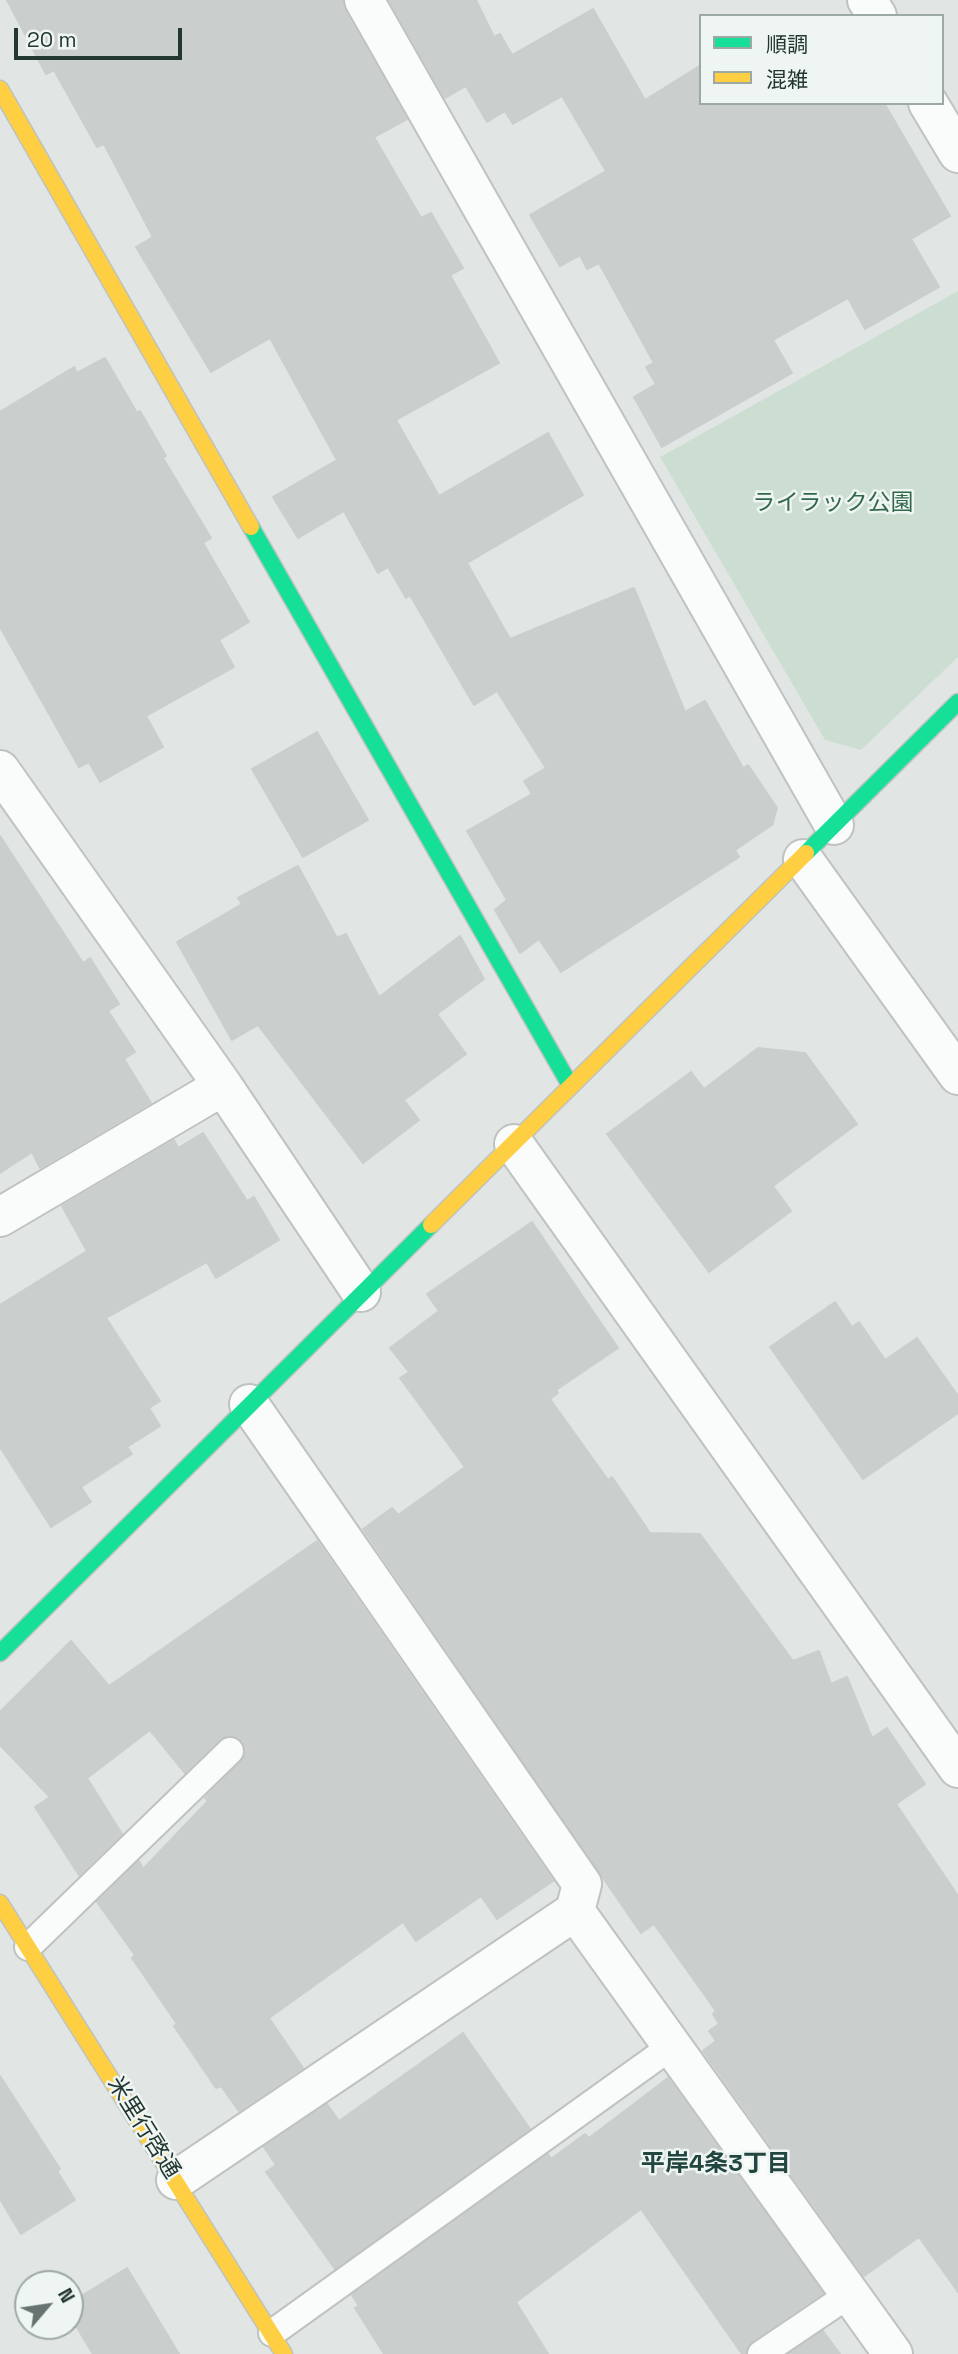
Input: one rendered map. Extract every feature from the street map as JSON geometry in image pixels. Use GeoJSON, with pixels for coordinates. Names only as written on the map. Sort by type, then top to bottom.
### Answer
{"type":"FeatureCollection","features":[{"type":"Feature","properties":{"kind":"street"},"geometry":{"type":"LineString","coordinates":[[365,0],[834,825]]}},
{"type":"Feature","properties":{"kind":"street"},"geometry":{"type":"LineString","coordinates":[[0,89],[570,1086]]}},
{"type":"Feature","properties":{"kind":"street"},"geometry":{"type":"LineString","coordinates":[[929,105],[958,153]]}},
{"type":"Feature","properties":{"kind":"street"},"geometry":{"type":"LineString","coordinates":[[0,1653],[361,1292],[803,859],[958,702]]}},
{"type":"Feature","properties":{"kind":"street"},"geometry":{"type":"LineString","coordinates":[[0,770],[223,1086],[361,1292]]}},
{"type":"Feature","properties":{"kind":"street"},"geometry":{"type":"LineString","coordinates":[[803,859],[958,1075]]}},
{"type":"Feature","properties":{"kind":"street"},"geometry":{"type":"LineString","coordinates":[[0,1217],[223,1086]]}},
{"type":"Feature","properties":{"kind":"street"},"geometry":{"type":"LineString","coordinates":[[514,1144],[958,1768]]}},
{"type":"Feature","properties":{"kind":"street"},"geometry":{"type":"LineString","coordinates":[[176,2180],[575,1911],[582,1884],[249,1404]]}},
{"type":"Feature","properties":{"kind":"street","name":"米里行啓通"},"geometry":{"type":"LineString","coordinates":[[0,1903],[278,2344]]}},
{"type":"Feature","properties":{"kind":"street"},"geometry":{"type":"LineString","coordinates":[[575,1911],[893,2354]]}},
{"type":"Feature","properties":{"kind":"lane"},"geometry":{"type":"LineString","coordinates":[[28,1947],[230,1751]]}},
{"type":"Feature","properties":{"kind":"lane"},"geometry":{"type":"LineString","coordinates":[[278,2344],[672,2046]]}},
{"type":"Feature","properties":{"kind":"lane"},"geometry":{"type":"LineString","coordinates":[[761,2354],[850,2294]]}},
{"type":"Feature","properties":{"kind":"green space","name":"ライラック公園"},"geometry":{"type":"Polygon","coordinates":[[[958,291],[958,657],[861,750],[825,740],[660,457],[958,291]]]}},
{"type":"Feature","properties":{"kind":"building"},"geometry":{"type":"Polygon","coordinates":[[[7,0],[342,0],[345,11],[407,119],[374,137],[421,218],[431,213],[463,268],[450,275],[499,363],[396,420],[439,496],[548,433],[583,495],[467,563],[510,639],[634,588],[685,712],[705,701],[743,768],[748,765],[777,808],[772,825],[735,850],[739,857],[561,972],[539,939],[520,953],[495,910],[507,900],[467,831],[532,794],[524,781],[546,768],[497,691],[474,705],[410,595],[406,598],[388,567],[378,573],[344,511],[298,538],[273,497],[337,460],[270,338],[211,372],[136,247],[153,237],[104,144],[97,147],[54,70],[46,74],[7,0]]]}},
{"type":"Feature","properties":{"kind":"building"},"geometry":{"type":"Polygon","coordinates":[[[389,0],[476,0],[494,37],[500,34],[512,55],[593,9],[645,100],[699,66],[699,105],[885,105],[950,216],[911,239],[939,287],[865,329],[848,298],[773,340],[792,373],[662,447],[634,397],[656,384],[646,367],[654,363],[599,263],[587,269],[580,255],[560,266],[530,215],[606,171],[562,96],[513,124],[505,111],[487,122],[466,86],[445,98],[389,0]]]}},
{"type":"Feature","properties":{"kind":"building"},"geometry":{"type":"Polygon","coordinates":[[[105,358],[137,413],[140,411],[166,456],[163,458],[211,538],[203,543],[249,622],[219,640],[234,667],[146,716],[163,747],[100,782],[89,762],[79,767],[0,627],[0,412],[74,367],[77,373],[105,358]]]}},
{"type":"Feature","properties":{"kind":"building"},"geometry":{"type":"Polygon","coordinates":[[[317,732],[368,820],[303,857],[252,769],[317,732]]]}},
{"type":"Feature","properties":{"kind":"building"},"geometry":{"type":"Polygon","coordinates":[[[0,836],[83,963],[90,958],[119,1004],[108,1011],[135,1052],[124,1059],[151,1103],[40,1168],[32,1152],[0,1173],[0,836]]]}},
{"type":"Feature","properties":{"kind":"building"},"geometry":{"type":"Polygon","coordinates":[[[298,866],[337,938],[346,934],[379,997],[460,936],[484,979],[437,1014],[466,1054],[404,1100],[419,1120],[363,1163],[258,1025],[232,1040],[177,942],[242,904],[238,898],[298,866]]]}},
{"type":"Feature","properties":{"kind":"building"},"geometry":{"type":"Polygon","coordinates":[[[758,1048],[805,1053],[857,1124],[773,1186],[791,1211],[709,1272],[607,1134],[691,1072],[704,1089],[758,1048]]]}},
{"type":"Feature","properties":{"kind":"building"},"geometry":{"type":"Polygon","coordinates":[[[203,1133],[247,1201],[254,1197],[279,1240],[216,1278],[207,1262],[106,1318],[160,1401],[149,1408],[160,1426],[127,1447],[132,1454],[81,1487],[91,1502],[51,1527],[0,1447],[0,1305],[87,1251],[62,1206],[174,1140],[178,1148],[203,1133]]]}},
{"type":"Feature","properties":{"kind":"building"},"geometry":{"type":"Polygon","coordinates":[[[532,1222],[618,1348],[556,1390],[558,1393],[550,1399],[608,1480],[612,1477],[650,1533],[700,1534],[793,1661],[819,1651],[831,1684],[847,1677],[872,1738],[887,1728],[925,1784],[896,1804],[958,1896],[958,2292],[919,2237],[864,2276],[703,2051],[716,2041],[709,2031],[719,2024],[713,2014],[716,2011],[654,1924],[641,1933],[363,1529],[392,1508],[398,1515],[465,1467],[400,1378],[409,1372],[390,1348],[439,1311],[427,1294],[532,1222]]]}},
{"type":"Feature","properties":{"kind":"building"},"geometry":{"type":"Polygon","coordinates":[[[835,1302],[852,1327],[859,1322],[885,1360],[917,1338],[958,1396],[958,1413],[863,1479],[770,1347],[835,1302]]]}},
{"type":"Feature","properties":{"kind":"building"},"geometry":{"type":"Polygon","coordinates":[[[317,1541],[553,1881],[497,1919],[481,1896],[416,1941],[403,1922],[269,2018],[303,2068],[239,2111],[221,2086],[216,2088],[132,1958],[135,1955],[97,1902],[139,1861],[143,1869],[208,1801],[205,1798],[245,1756],[242,1741],[234,1736],[220,1739],[185,1773],[150,1730],[87,1778],[122,1834],[79,1875],[35,1807],[50,1797],[0,1745],[0,1712],[71,1641],[109,1686],[317,1541]]]}},
{"type":"Feature","properties":{"kind":"building"},"geometry":{"type":"Polygon","coordinates":[[[463,2033],[530,2129],[335,2269],[266,2172],[276,2165],[264,2147],[327,2104],[339,2121],[463,2033]]]}},
{"type":"Feature","properties":{"kind":"building"},"geometry":{"type":"Polygon","coordinates":[[[0,2076],[60,2169],[57,2171],[75,2200],[21,2234],[0,2199],[0,2076]]]}},
{"type":"Feature","properties":{"kind":"building"},"geometry":{"type":"Polygon","coordinates":[[[668,2078],[823,2293],[752,2341],[745,2354],[742,2354],[641,2209],[516,2302],[548,2354],[384,2354],[355,2308],[359,2306],[352,2295],[548,2154],[551,2159],[585,2134],[589,2138],[668,2078]]]}},
{"type":"Feature","properties":{"kind":"building"},"geometry":{"type":"Polygon","coordinates":[[[127,2268],[179,2354],[93,2354],[84,2339],[84,2294],[127,2268]]]}},
{"type":"Feature","properties":{"kind":"building"},"geometry":{"type":"Polygon","coordinates":[[[823,2331],[840,2354],[789,2354],[823,2331]]]}},
{"type":"Feature","properties":{"kind":"traffic: fast"},"geometry":{"type":"LineString","coordinates":[[251,527],[570,1085]]}},
{"type":"Feature","properties":{"kind":"traffic: fast"},"geometry":{"type":"LineString","coordinates":[[806,853],[958,702]]}},
{"type":"Feature","properties":{"kind":"traffic: fast"},"geometry":{"type":"LineString","coordinates":[[0,1653],[431,1225]]}},
{"type":"Feature","properties":{"kind":"traffic: slow"},"geometry":{"type":"LineString","coordinates":[[0,89],[251,527]]}},
{"type":"Feature","properties":{"kind":"traffic: slow"},"geometry":{"type":"LineString","coordinates":[[431,1225],[806,853]]}},
{"type":"Feature","properties":{"kind":"traffic: slow"},"geometry":{"type":"LineString","coordinates":[[0,1903],[284,2354]]}},
{"type":"Feature","properties":{"kind":"district","name":"平岸4条3丁目"},"geometry":{"type":"Point","coordinates":[716,2164]}}]}
